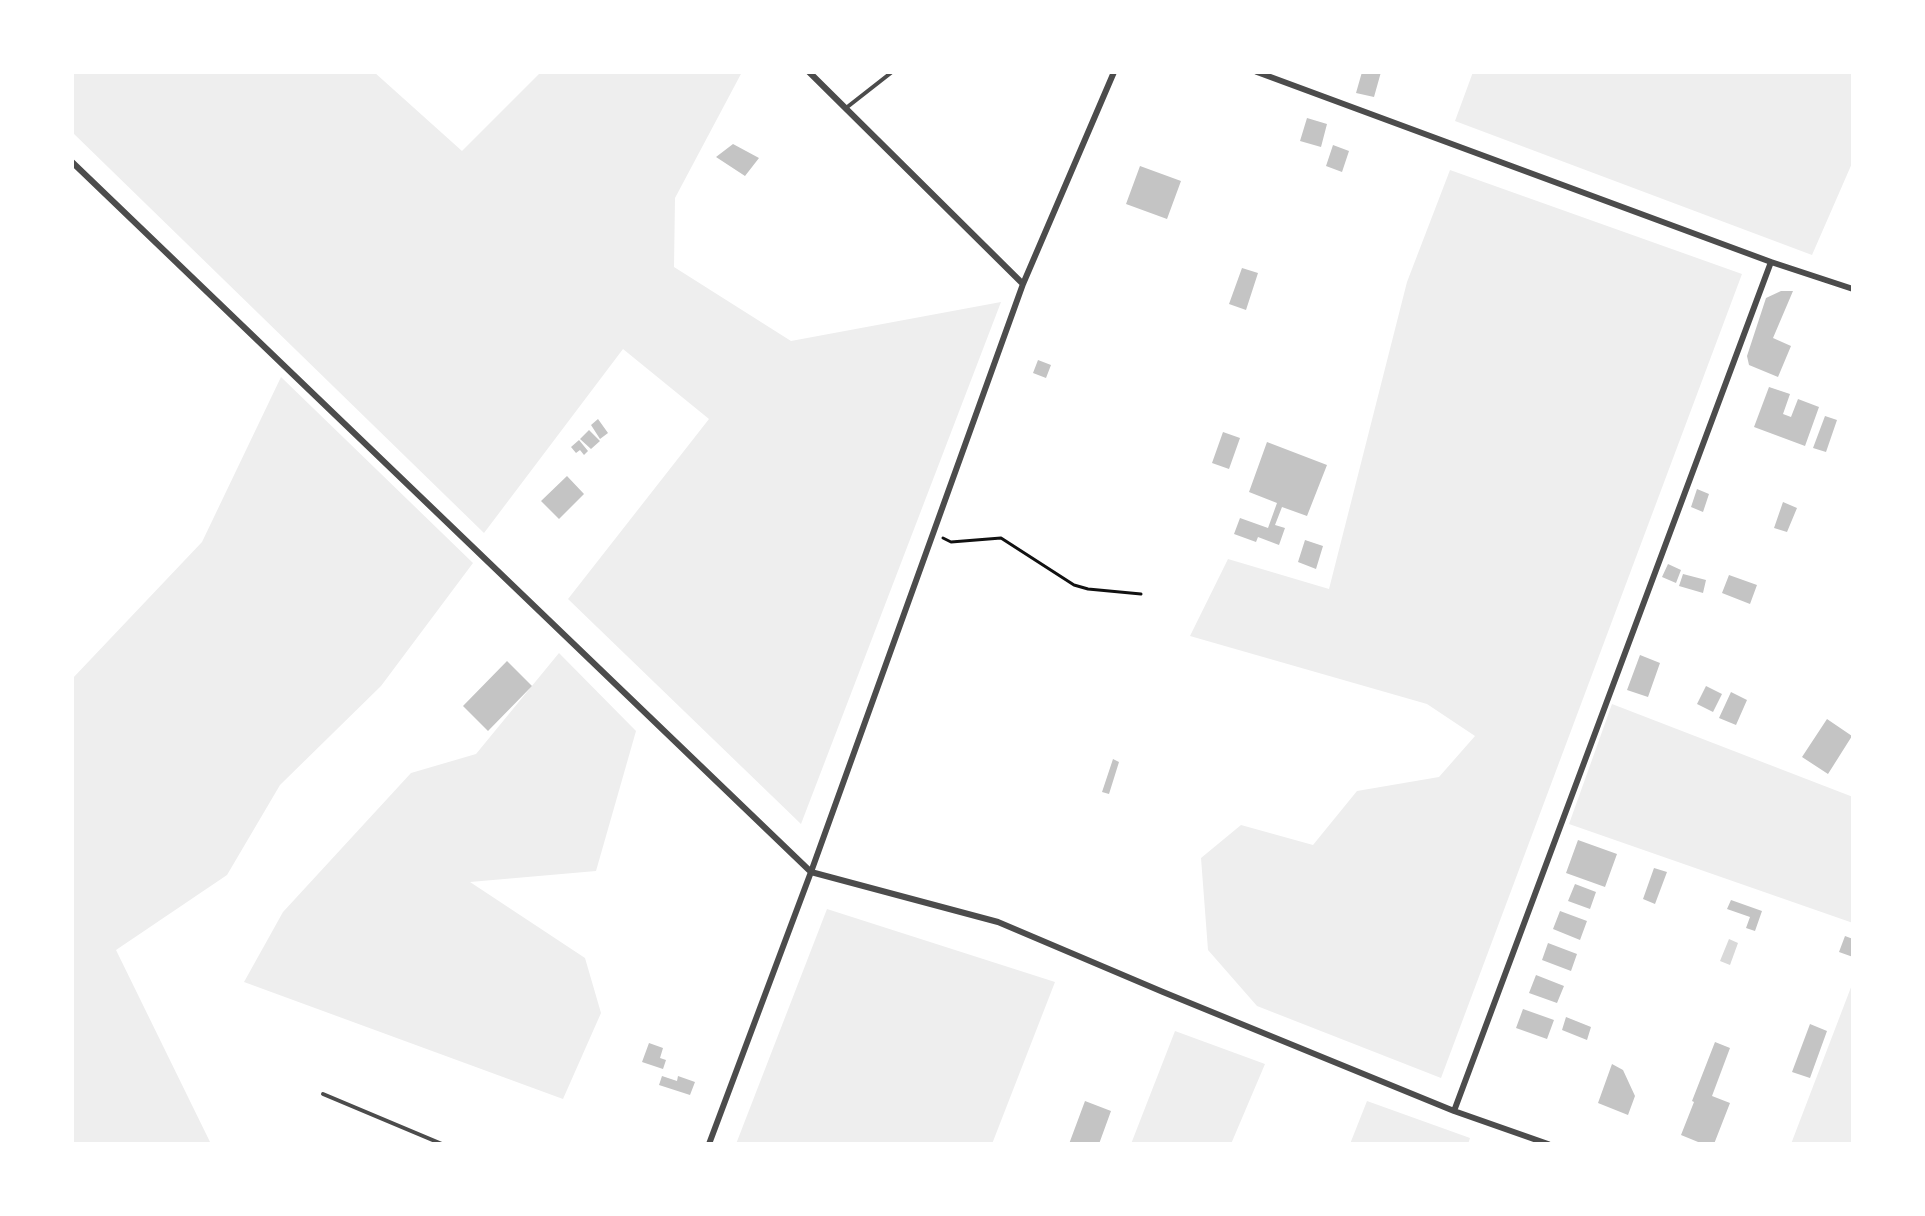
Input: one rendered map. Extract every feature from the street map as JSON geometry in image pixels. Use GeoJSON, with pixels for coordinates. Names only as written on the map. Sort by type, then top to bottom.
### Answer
{"type":"FeatureCollection","features":[{"type":"Feature","properties":{"kind":"street"},"geometry":{"type":"LineString","coordinates":[[809,72],[1023,284]]}},
{"type":"Feature","properties":{"kind":"street"},"geometry":{"type":"LineString","coordinates":[[709,1144],[811,872],[1023,284],[1114,72]]}},
{"type":"Feature","properties":{"kind":"street"},"geometry":{"type":"LineString","coordinates":[[1257,72],[1771,262],[1853,289]]}},
{"type":"Feature","properties":{"kind":"street"},"geometry":{"type":"LineString","coordinates":[[72,162],[811,872],[998,922],[1174,997],[1454,1110],[1548,1144]]}},
{"type":"Feature","properties":{"kind":"street"},"geometry":{"type":"LineString","coordinates":[[1454,1110],[1771,262]]}},
{"type":"Feature","properties":{"kind":"lane"},"geometry":{"type":"LineString","coordinates":[[846,108],[892,72]]}},
{"type":"Feature","properties":{"kind":"lane"},"geometry":{"type":"LineString","coordinates":[[323,1094],[442,1144]]}},
{"type":"Feature","properties":{"kind":"path"},"geometry":{"type":"LineString","coordinates":[[933,534],[951,542],[1001,538],[1074,585],[1088,589],[1141,594]]}},
{"type":"Feature","properties":{"kind":"shaded area"},"geometry":{"type":"Polygon","coordinates":[[[72,72],[374,72],[462,151],[541,72],[742,72],[675,198],[674,267],[791,341],[1001,302],[801,824],[568,599],[709,419],[623,349],[484,533],[72,132],[72,72]]]}},
{"type":"Feature","properties":{"kind":"shaded area"},"geometry":{"type":"Polygon","coordinates":[[[1473,72],[1853,72],[1853,161],[1812,255],[1455,121],[1473,72]]]}},
{"type":"Feature","properties":{"kind":"shaded area"},"geometry":{"type":"Polygon","coordinates":[[[1450,170],[1742,274],[1441,1078],[1257,1006],[1208,950],[1201,858],[1241,825],[1313,845],[1357,791],[1439,777],[1475,736],[1427,704],[1190,636],[1228,559],[1329,589],[1407,282],[1450,170]]]}},
{"type":"Feature","properties":{"kind":"shaded area"},"geometry":{"type":"Polygon","coordinates":[[[281,377],[473,563],[381,686],[280,785],[227,875],[116,950],[211,1144],[72,1144],[72,679],[202,542],[281,377]]]}},
{"type":"Feature","properties":{"kind":"shaded area"},"geometry":{"type":"Polygon","coordinates":[[[559,653],[636,731],[596,871],[470,882],[585,958],[601,1013],[563,1099],[244,982],[283,912],[411,773],[476,754],[559,653]]]}},
{"type":"Feature","properties":{"kind":"shaded area"},"geometry":{"type":"Polygon","coordinates":[[[1612,704],[1853,797],[1853,923],[1569,824],[1612,704]]]}},
{"type":"Feature","properties":{"kind":"shaded area"},"geometry":{"type":"Polygon","coordinates":[[[827,909],[1055,982],[992,1144],[736,1144],[827,909]]]}},
{"type":"Feature","properties":{"kind":"shaded area"},"geometry":{"type":"Polygon","coordinates":[[[1729,939],[1738,943],[1730,965],[1720,961],[1729,939]]]}},
{"type":"Feature","properties":{"kind":"shaded area"},"geometry":{"type":"Polygon","coordinates":[[[1853,982],[1853,1144],[1791,1144],[1853,982]]]}},
{"type":"Feature","properties":{"kind":"shaded area"},"geometry":{"type":"Polygon","coordinates":[[[1175,1031],[1265,1064],[1231,1144],[1131,1144],[1175,1031]]]}},
{"type":"Feature","properties":{"kind":"shaded area"},"geometry":{"type":"Polygon","coordinates":[[[1367,1101],[1470,1138],[1468,1144],[1350,1144],[1367,1101]]]}},
{"type":"Feature","properties":{"kind":"building"},"geometry":{"type":"Polygon","coordinates":[[[1362,72],[1381,72],[1374,97],[1356,93],[1362,72]]]}},
{"type":"Feature","properties":{"kind":"building"},"geometry":{"type":"Polygon","coordinates":[[[1307,118],[1327,124],[1321,147],[1300,141],[1307,118]]]}},
{"type":"Feature","properties":{"kind":"building"},"geometry":{"type":"Polygon","coordinates":[[[733,144],[759,158],[745,176],[716,157],[733,144]]]}},
{"type":"Feature","properties":{"kind":"building"},"geometry":{"type":"Polygon","coordinates":[[[1333,145],[1349,151],[1342,172],[1326,166],[1333,145]]]}},
{"type":"Feature","properties":{"kind":"building"},"geometry":{"type":"Polygon","coordinates":[[[1140,166],[1181,181],[1167,219],[1126,204],[1140,166]]]}},
{"type":"Feature","properties":{"kind":"building"},"geometry":{"type":"Polygon","coordinates":[[[1242,268],[1258,273],[1246,310],[1229,304],[1242,268]]]}},
{"type":"Feature","properties":{"kind":"building"},"geometry":{"type":"Polygon","coordinates":[[[1781,291],[1793,291],[1773,338],[1791,346],[1778,377],[1749,365],[1747,356],[1766,298],[1781,291]]]}},
{"type":"Feature","properties":{"kind":"building"},"geometry":{"type":"Polygon","coordinates":[[[1038,360],[1051,365],[1046,378],[1033,373],[1038,360]]]}},
{"type":"Feature","properties":{"kind":"building"},"geometry":{"type":"Polygon","coordinates":[[[1769,387],[1790,394],[1783,414],[1791,417],[1798,399],[1819,407],[1805,446],[1754,427],[1769,387]]]}},
{"type":"Feature","properties":{"kind":"building"},"geometry":{"type":"Polygon","coordinates":[[[1825,416],[1837,420],[1826,452],[1813,448],[1825,416]]]}},
{"type":"Feature","properties":{"kind":"building"},"geometry":{"type":"Polygon","coordinates":[[[598,419],[608,433],[600,439],[591,425],[598,419]]]}},
{"type":"Feature","properties":{"kind":"building"},"geometry":{"type":"Polygon","coordinates":[[[589,430],[600,441],[591,449],[580,439],[589,430]]]}},
{"type":"Feature","properties":{"kind":"building"},"geometry":{"type":"Polygon","coordinates":[[[1223,432],[1240,438],[1229,469],[1212,463],[1223,432]]]}},
{"type":"Feature","properties":{"kind":"building"},"geometry":{"type":"Polygon","coordinates":[[[579,440],[588,451],[584,455],[580,450],[576,453],[571,447],[579,440]]]}},
{"type":"Feature","properties":{"kind":"building"},"geometry":{"type":"Polygon","coordinates":[[[1267,442],[1327,465],[1307,516],[1282,507],[1275,525],[1285,528],[1279,545],[1258,537],[1256,542],[1234,534],[1240,518],[1268,528],[1277,503],[1249,492],[1267,442]]]}},
{"type":"Feature","properties":{"kind":"building"},"geometry":{"type":"Polygon","coordinates":[[[567,476],[584,494],[559,519],[541,501],[567,476]]]}},
{"type":"Feature","properties":{"kind":"building"},"geometry":{"type":"Polygon","coordinates":[[[1697,489],[1709,494],[1703,512],[1691,507],[1697,489]]]}},
{"type":"Feature","properties":{"kind":"building"},"geometry":{"type":"Polygon","coordinates":[[[1783,502],[1797,508],[1787,532],[1774,528],[1783,502]]]}},
{"type":"Feature","properties":{"kind":"building"},"geometry":{"type":"Polygon","coordinates":[[[1305,540],[1323,546],[1316,569],[1298,562],[1305,540]]]}},
{"type":"Feature","properties":{"kind":"building"},"geometry":{"type":"Polygon","coordinates":[[[1668,564],[1681,570],[1676,583],[1662,577],[1668,564]]]}},
{"type":"Feature","properties":{"kind":"building"},"geometry":{"type":"Polygon","coordinates":[[[1683,574],[1706,580],[1703,593],[1679,586],[1683,574]]]}},
{"type":"Feature","properties":{"kind":"building"},"geometry":{"type":"Polygon","coordinates":[[[1729,575],[1757,585],[1750,604],[1722,593],[1729,575]]]}},
{"type":"Feature","properties":{"kind":"building"},"geometry":{"type":"Polygon","coordinates":[[[1640,655],[1660,663],[1648,697],[1627,690],[1640,655]]]}},
{"type":"Feature","properties":{"kind":"building"},"geometry":{"type":"Polygon","coordinates":[[[507,661],[532,686],[488,731],[463,706],[507,661]]]}},
{"type":"Feature","properties":{"kind":"building"},"geometry":{"type":"Polygon","coordinates":[[[1706,686],[1722,694],[1713,712],[1697,704],[1706,686]]]}},
{"type":"Feature","properties":{"kind":"building"},"geometry":{"type":"Polygon","coordinates":[[[1731,692],[1747,700],[1736,725],[1719,718],[1731,692]]]}},
{"type":"Feature","properties":{"kind":"building"},"geometry":{"type":"Polygon","coordinates":[[[1827,719],[1852,736],[1828,774],[1802,757],[1827,719]]]}},
{"type":"Feature","properties":{"kind":"building"},"geometry":{"type":"Polygon","coordinates":[[[1113,759],[1119,762],[1109,794],[1102,792],[1113,759]]]}},
{"type":"Feature","properties":{"kind":"building"},"geometry":{"type":"Polygon","coordinates":[[[1578,840],[1617,854],[1605,887],[1566,873],[1578,840]]]}},
{"type":"Feature","properties":{"kind":"building"},"geometry":{"type":"Polygon","coordinates":[[[1654,868],[1667,872],[1655,904],[1643,899],[1654,868]]]}},
{"type":"Feature","properties":{"kind":"building"},"geometry":{"type":"Polygon","coordinates":[[[1575,884],[1596,892],[1590,909],[1568,901],[1575,884]]]}},
{"type":"Feature","properties":{"kind":"building"},"geometry":{"type":"Polygon","coordinates":[[[1731,900],[1762,911],[1755,931],[1746,928],[1750,917],[1727,909],[1731,900]]]}},
{"type":"Feature","properties":{"kind":"building"},"geometry":{"type":"Polygon","coordinates":[[[1560,911],[1587,921],[1580,940],[1553,929],[1560,911]]]}},
{"type":"Feature","properties":{"kind":"building"},"geometry":{"type":"Polygon","coordinates":[[[1845,936],[1853,939],[1853,957],[1839,952],[1845,936]]]}},
{"type":"Feature","properties":{"kind":"building"},"geometry":{"type":"Polygon","coordinates":[[[1548,943],[1577,954],[1571,971],[1542,960],[1548,943]]]}},
{"type":"Feature","properties":{"kind":"building"},"geometry":{"type":"Polygon","coordinates":[[[1536,975],[1564,986],[1557,1003],[1529,993],[1536,975]]]}},
{"type":"Feature","properties":{"kind":"building"},"geometry":{"type":"Polygon","coordinates":[[[1523,1009],[1554,1020],[1547,1039],[1516,1028],[1523,1009]]]}},
{"type":"Feature","properties":{"kind":"building"},"geometry":{"type":"Polygon","coordinates":[[[1566,1017],[1591,1027],[1587,1040],[1562,1030],[1566,1017]]]}},
{"type":"Feature","properties":{"kind":"building"},"geometry":{"type":"Polygon","coordinates":[[[1810,1024],[1827,1031],[1810,1078],[1792,1072],[1810,1024]]]}},
{"type":"Feature","properties":{"kind":"building"},"geometry":{"type":"Polygon","coordinates":[[[1715,1042],[1730,1048],[1712,1096],[1730,1103],[1714,1144],[1703,1144],[1681,1135],[1715,1042]]]}},
{"type":"Feature","properties":{"kind":"building"},"geometry":{"type":"Polygon","coordinates":[[[649,1043],[663,1048],[660,1058],[666,1060],[663,1069],[642,1062],[649,1043]]]}},
{"type":"Feature","properties":{"kind":"building"},"geometry":{"type":"Polygon","coordinates":[[[1612,1064],[1623,1070],[1635,1096],[1628,1115],[1598,1103],[1612,1064]]]}},
{"type":"Feature","properties":{"kind":"building"},"geometry":{"type":"Polygon","coordinates":[[[662,1076],[677,1081],[678,1076],[695,1082],[690,1095],[659,1085],[662,1076]]]}},
{"type":"Feature","properties":{"kind":"building"},"geometry":{"type":"Polygon","coordinates":[[[1085,1101],[1111,1111],[1099,1144],[1069,1144],[1085,1101]]]}}]}
